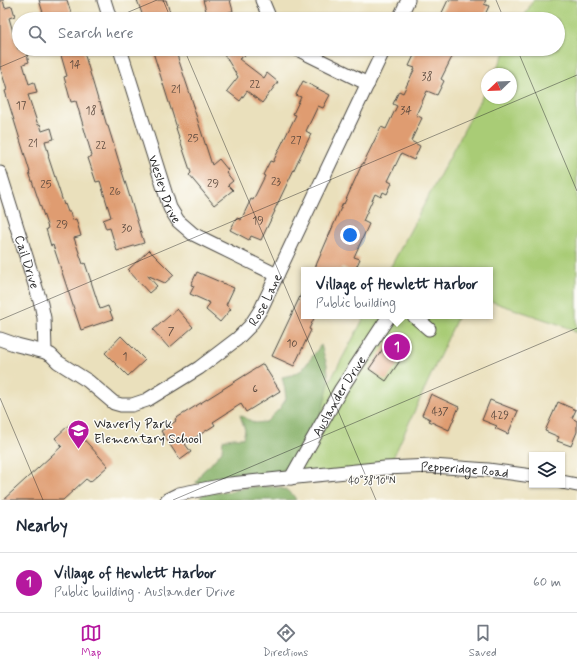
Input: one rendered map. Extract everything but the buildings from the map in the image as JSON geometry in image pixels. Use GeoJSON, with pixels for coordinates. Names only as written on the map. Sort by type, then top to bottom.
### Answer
{"type":"FeatureCollection","features":[{"type":"Feature","properties":{"kind":"street"},"geometry":{"type":"LineString","coordinates":[[104,0],[108,12]]}},
{"type":"Feature","properties":{"kind":"street"},"geometry":{"type":"LineString","coordinates":[[262,0],[267,12]]}},
{"type":"Feature","properties":{"kind":"street"},"geometry":{"type":"LineString","coordinates":[[402,12],[408,0]]}},
{"type":"Feature","properties":{"kind":"street","name":"Wesley Drive"},"geometry":{"type":"LineString","coordinates":[[122,56],[170,208],[178,221],[193,234],[277,275]]}},
{"type":"Feature","properties":{"kind":"street"},"geometry":{"type":"LineString","coordinates":[[311,56],[368,84]]}},
{"type":"Feature","properties":{"kind":"street","name":"Rose Lane"},"geometry":{"type":"LineString","coordinates":[[45,352],[88,381],[117,405],[126,405],[140,403],[153,396],[199,368],[237,339],[250,326],[261,309],[381,56]]}},
{"type":"Feature","properties":{"kind":"street","name":"Cail Drive"},"geometry":{"type":"LineString","coordinates":[[0,173],[42,304],[45,352]]}},
{"type":"Feature","properties":{"kind":"street","name":"Auslander Drive"},"geometry":{"type":"LineString","coordinates":[[296,477],[341,388],[388,319]]}},
{"type":"Feature","properties":{"kind":"street"},"geometry":{"type":"LineString","coordinates":[[418,319],[430,329]]}},
{"type":"Feature","properties":{"kind":"street"},"geometry":{"type":"LineString","coordinates":[[0,339],[45,352]]}},
{"type":"Feature","properties":{"kind":"street","name":"Pepperidge Road"},"geometry":{"type":"LineString","coordinates":[[167,500],[230,484],[385,468],[432,466],[488,470],[529,476]]}},
{"type":"Feature","properties":{"kind":"street"},"geometry":{"type":"LineString","coordinates":[[565,483],[577,485]]}},
{"type":"Feature","properties":{"kind":"green space"},"geometry":{"type":"Polygon","coordinates":[[[533,0],[577,0],[577,333],[564,326],[493,302],[493,267],[391,267],[481,98],[481,104],[517,104],[517,68],[497,68],[503,56],[565,56],[565,12],[527,12],[533,0]]]}},
{"type":"Feature","properties":{"kind":"green space"},"geometry":{"type":"Polygon","coordinates":[[[363,319],[457,319],[387,471],[277,479],[363,319]]]}},
{"type":"Feature","properties":{"kind":"green space"},"geometry":{"type":"Polygon","coordinates":[[[321,345],[327,365],[329,382],[323,408],[304,448],[293,461],[281,471],[266,472],[258,475],[207,484],[196,483],[202,472],[222,451],[223,440],[243,438],[245,430],[240,415],[255,423],[266,422],[280,408],[286,399],[282,377],[292,375],[302,370],[321,345]]]}},
{"type":"Feature","properties":{"kind":"green space"},"geometry":{"type":"Polygon","coordinates":[[[249,487],[282,488],[288,491],[296,500],[199,500],[202,494],[227,492],[249,487]]]}},
{"type":"Feature","properties":{"kind":"place","name":"Village of Hewlett Harbor"},"geometry":{"type":"Point","coordinates":[397,347]}},
{"type":"Feature","properties":{"kind":"place","name":"Waverly Park Elementary School"},"geometry":{"type":"Point","coordinates":[79,450]}}]}
